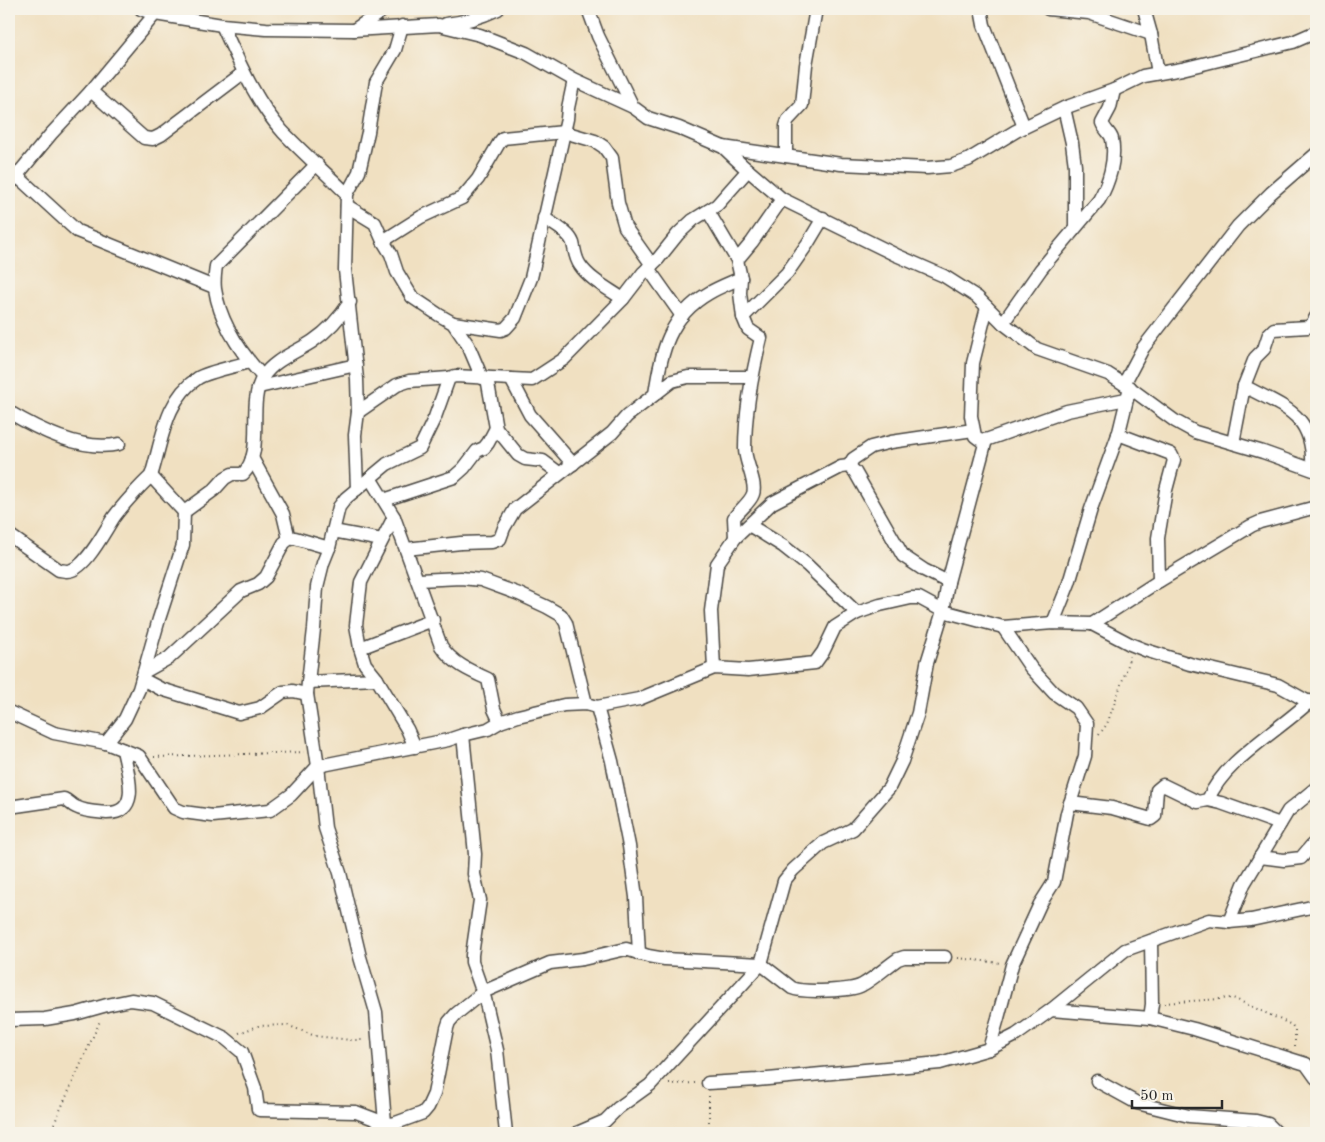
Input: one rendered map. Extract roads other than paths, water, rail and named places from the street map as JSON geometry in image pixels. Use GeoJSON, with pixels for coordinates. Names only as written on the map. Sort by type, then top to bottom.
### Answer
{"type":"FeatureCollection","features":[{"type":"Feature","properties":{"kind":"street"},"geometry":{"type":"LineString","coordinates":[[141,9],[155,14],[222,25],[266,29],[353,30],[439,25],[483,16],[498,9]]}},
{"type":"Feature","properties":{"kind":"street"},"geometry":{"type":"LineString","coordinates":[[353,30],[385,9]]}},
{"type":"Feature","properties":{"kind":"street"},"geometry":{"type":"LineString","coordinates":[[588,9],[598,36],[633,107]]}},
{"type":"Feature","properties":{"kind":"street"},"geometry":{"type":"LineString","coordinates":[[786,156],[786,126],[788,120],[802,105],[806,64],[816,9]]}},
{"type":"Feature","properties":{"kind":"street"},"geometry":{"type":"LineString","coordinates":[[981,9],[984,25],[1024,127]]}},
{"type":"Feature","properties":{"kind":"street"},"geometry":{"type":"LineString","coordinates":[[1056,9],[1089,13],[1151,34]]}},
{"type":"Feature","properties":{"kind":"street"},"geometry":{"type":"LineString","coordinates":[[1144,9],[1158,73]]}},
{"type":"Feature","properties":{"kind":"street"},"geometry":{"type":"LineString","coordinates":[[155,14],[13,180],[77,230],[214,287]]}},
{"type":"Feature","properties":{"kind":"street"},"geometry":{"type":"LineString","coordinates":[[222,25],[243,73],[283,131],[317,164],[347,200],[375,223],[391,254],[397,272],[412,297],[439,316],[454,323],[501,330],[512,323],[515,318],[531,278],[574,80]]}},
{"type":"Feature","properties":{"kind":"street"},"geometry":{"type":"LineString","coordinates":[[439,25],[480,35],[526,53],[574,80],[633,107],[648,118],[679,128],[724,147],[840,164],[928,168],[951,166],[968,160],[1024,127],[1064,108],[1114,90],[1143,76],[1182,69],[1293,42],[1316,32]]}},
{"type":"Feature","properties":{"kind":"street"},"geometry":{"type":"LineString","coordinates":[[357,489],[355,435],[358,412],[356,365],[345,270],[347,200],[359,172],[376,82],[395,50],[402,26]]}},
{"type":"Feature","properties":{"kind":"street"},"geometry":{"type":"LineString","coordinates":[[91,91],[144,138],[153,139],[161,135],[243,73]]}},
{"type":"Feature","properties":{"kind":"street"},"geometry":{"type":"LineString","coordinates":[[1003,323],[1041,269],[1099,200],[1105,189],[1111,172],[1112,138],[1102,123],[1110,108],[1114,90]]}},
{"type":"Feature","properties":{"kind":"street"},"geometry":{"type":"LineString","coordinates":[[1064,108],[1075,166],[1075,227]]}},
{"type":"Feature","properties":{"kind":"street"},"geometry":{"type":"LineString","coordinates":[[383,241],[421,217],[462,198],[478,179],[503,138],[564,132],[594,141],[604,147],[612,158],[618,203],[625,227],[682,316]]}},
{"type":"Feature","properties":{"kind":"street"},"geometry":{"type":"LineString","coordinates":[[724,147],[742,166],[782,199],[896,255],[944,276],[977,297],[1003,323],[1037,349],[1108,374],[1126,390],[1195,432],[1314,470],[1310,441],[1304,424],[1297,416],[1281,405],[1244,386]]}},
{"type":"Feature","properties":{"kind":"street"},"geometry":{"type":"LineString","coordinates":[[1053,624],[1069,583],[1118,434],[1126,390],[1143,348],[1238,226],[1271,193],[1316,154]]}},
{"type":"Feature","properties":{"kind":"street"},"geometry":{"type":"LineString","coordinates":[[261,382],[233,339],[220,312],[214,287],[216,266],[317,164]]}},
{"type":"Feature","properties":{"kind":"street"},"geometry":{"type":"LineString","coordinates":[[358,412],[397,386],[408,381],[449,378],[451,376],[532,380],[564,359],[623,299],[678,234],[693,220],[718,205],[748,170]]}},
{"type":"Feature","properties":{"kind":"street"},"geometry":{"type":"LineString","coordinates":[[736,260],[752,242],[782,199]]}},
{"type":"Feature","properties":{"kind":"street"},"geometry":{"type":"LineString","coordinates":[[708,211],[736,260],[741,278],[740,293],[743,317],[748,329],[761,338],[746,414],[745,452],[754,488],[752,496],[734,518],[735,538]]}},
{"type":"Feature","properties":{"kind":"street"},"geometry":{"type":"LineString","coordinates":[[544,218],[569,235],[574,256],[580,266],[592,278],[623,299]]}},
{"type":"Feature","properties":{"kind":"street"},"geometry":{"type":"LineString","coordinates":[[743,317],[787,273],[823,218]]}},
{"type":"Feature","properties":{"kind":"street"},"geometry":{"type":"LineString","coordinates":[[656,394],[659,363],[665,343],[682,316],[704,296],[741,278]]}},
{"type":"Feature","properties":{"kind":"street"},"geometry":{"type":"LineString","coordinates":[[184,512],[214,490],[225,478],[232,474],[243,474],[250,467],[261,382],[272,366],[312,342],[335,323],[350,302]]}},
{"type":"Feature","properties":{"kind":"street"},"geometry":{"type":"LineString","coordinates":[[987,306],[973,362],[971,416],[975,436],[979,439],[986,440],[1126,390]]}},
{"type":"Feature","properties":{"kind":"street"},"geometry":{"type":"LineString","coordinates":[[1233,443],[1244,386],[1255,358],[1264,349],[1270,334],[1274,329],[1308,327],[1316,317]]}},
{"type":"Feature","properties":{"kind":"street"},"geometry":{"type":"LineString","coordinates":[[454,323],[468,345],[484,378],[496,428],[518,455],[525,459],[543,461],[559,473]]}},
{"type":"Feature","properties":{"kind":"street"},"geometry":{"type":"LineString","coordinates":[[9,535],[59,570],[73,570],[84,561],[96,546],[115,515],[151,476],[162,432],[173,406],[184,390],[198,377],[249,362]]}},
{"type":"Feature","properties":{"kind":"street"},"geometry":{"type":"LineString","coordinates":[[261,382],[356,365]]}},
{"type":"Feature","properties":{"kind":"street"},"geometry":{"type":"LineString","coordinates":[[406,549],[492,542],[500,539],[515,509],[612,433],[627,416],[672,381],[688,377],[752,377]]}},
{"type":"Feature","properties":{"kind":"street"},"geometry":{"type":"LineString","coordinates":[[385,1123],[376,1012],[360,957],[340,873],[324,828],[318,766],[307,688],[314,637],[317,587],[339,507],[387,464],[420,448],[435,418],[449,378]]}},
{"type":"Feature","properties":{"kind":"street"},"geometry":{"type":"LineString","coordinates":[[510,379],[530,415],[573,464]]}},
{"type":"Feature","properties":{"kind":"street"},"geometry":{"type":"LineString","coordinates":[[9,412],[40,429],[71,440],[107,447],[119,444]]}},
{"type":"Feature","properties":{"kind":"street"},"geometry":{"type":"LineString","coordinates":[[384,500],[454,477],[464,468],[477,451],[484,448],[496,428]]}},
{"type":"Feature","properties":{"kind":"street"},"geometry":{"type":"LineString","coordinates":[[849,466],[852,459],[871,447],[891,442],[973,430]]}},
{"type":"Feature","properties":{"kind":"street"},"geometry":{"type":"LineString","coordinates":[[1118,434],[1171,454],[1174,460],[1159,529],[1159,581]]}},
{"type":"Feature","properties":{"kind":"street"},"geometry":{"type":"LineString","coordinates":[[577,1133],[605,1121],[618,1108],[650,1085],[761,964],[784,881],[788,875],[823,843],[853,829],[889,788],[902,761],[918,713],[927,662],[943,611],[948,582],[986,440]]}},
{"type":"Feature","properties":{"kind":"street"},"geometry":{"type":"LineString","coordinates":[[252,458],[283,514],[289,539]]}},
{"type":"Feature","properties":{"kind":"street"},"geometry":{"type":"LineString","coordinates":[[714,668],[711,611],[717,564],[735,538],[772,503],[841,467],[849,466]]}},
{"type":"Feature","properties":{"kind":"street"},"geometry":{"type":"LineString","coordinates":[[849,466],[855,472],[903,556],[924,570],[948,582]]}},
{"type":"Feature","properties":{"kind":"street"},"geometry":{"type":"LineString","coordinates":[[106,743],[125,719],[139,690],[183,545],[184,512],[151,476]]}},
{"type":"Feature","properties":{"kind":"street"},"geometry":{"type":"LineString","coordinates":[[370,478],[394,517],[441,646],[447,656],[469,670],[488,678],[494,709],[500,722]]}},
{"type":"Feature","properties":{"kind":"street"},"geometry":{"type":"LineString","coordinates":[[1092,624],[1159,581],[1260,522],[1316,507]]}},
{"type":"Feature","properties":{"kind":"street"},"geometry":{"type":"LineString","coordinates":[[394,517],[361,582],[356,625],[365,664],[377,679],[407,729],[415,747]]}},
{"type":"Feature","properties":{"kind":"street"},"geometry":{"type":"LineString","coordinates":[[749,525],[783,546],[806,565],[856,613]]}},
{"type":"Feature","properties":{"kind":"street"},"geometry":{"type":"LineString","coordinates":[[333,531],[382,540]]}},
{"type":"Feature","properties":{"kind":"street"},"geometry":{"type":"LineString","coordinates":[[143,675],[169,658],[241,591],[258,584],[266,577],[284,543],[289,539],[295,538],[329,548]]}},
{"type":"Feature","properties":{"kind":"street"},"geometry":{"type":"LineString","coordinates":[[418,580],[461,578],[482,580],[519,594],[561,615],[566,623],[591,705],[612,761],[629,846],[636,897],[639,954]]}},
{"type":"Feature","properties":{"kind":"street"},"geometry":{"type":"LineString","coordinates":[[9,712],[54,733],[106,743],[139,756],[174,808],[183,812],[213,816],[270,810],[291,795],[318,766],[448,740],[463,734],[488,729],[500,722],[564,705],[591,705],[639,699],[714,668],[748,670],[814,663],[823,652],[835,627],[856,613],[880,605],[919,598],[943,611],[1003,627],[1092,624],[1130,644],[1190,664],[1278,685],[1313,703],[1268,734],[1240,758],[1212,790],[1208,800]]}},
{"type":"Feature","properties":{"kind":"street"},"geometry":{"type":"LineString","coordinates":[[360,648],[432,620]]}},
{"type":"Feature","properties":{"kind":"street"},"geometry":{"type":"LineString","coordinates":[[989,1049],[1012,965],[1040,904],[1054,882],[1070,803],[1085,756],[1087,724],[1076,708],[1054,693],[1031,668],[1003,627]]}},
{"type":"Feature","properties":{"kind":"street"},"geometry":{"type":"LineString","coordinates":[[143,675],[161,689],[239,713],[260,708],[283,692],[377,679]]}},
{"type":"Feature","properties":{"kind":"street"},"geometry":{"type":"LineString","coordinates":[[463,734],[475,854],[474,874],[480,900],[472,962],[483,992],[497,1050],[506,1133]]}},
{"type":"Feature","properties":{"kind":"street"},"geometry":{"type":"LineString","coordinates":[[9,807],[64,799],[68,800],[75,807],[89,812],[116,813],[124,808],[129,799],[131,788],[123,750]]}},
{"type":"Feature","properties":{"kind":"street"},"geometry":{"type":"LineString","coordinates":[[1070,803],[1112,808],[1151,819],[1155,816],[1157,790],[1163,785],[1198,802],[1208,800],[1222,803],[1280,824]]}},
{"type":"Feature","properties":{"kind":"street"},"geometry":{"type":"LineString","coordinates":[[1229,922],[1244,884],[1288,811],[1316,788]]}},
{"type":"Feature","properties":{"kind":"street"},"geometry":{"type":"LineString","coordinates":[[1260,857],[1284,860],[1301,858],[1312,845],[1316,846]]}},
{"type":"Feature","properties":{"kind":"street"},"geometry":{"type":"LineString","coordinates":[[708,1083],[940,1063],[989,1049],[1016,1035],[1051,1010],[1124,950],[1209,920],[1229,922],[1251,920],[1316,906]]}},
{"type":"Feature","properties":{"kind":"street"},"geometry":{"type":"LineString","coordinates":[[1150,1018],[1152,1004],[1151,941]]}},
{"type":"Feature","properties":{"kind":"street"},"geometry":{"type":"LineString","coordinates":[[9,1020],[46,1019],[131,1000],[153,1003],[225,1038],[242,1052],[255,1088],[259,1110],[356,1112],[385,1123],[393,1124],[423,1113],[428,1107],[434,1094],[449,1022],[483,992],[550,963],[583,959],[626,949],[639,954],[665,959],[761,964],[792,988],[814,991],[861,986],[898,959],[904,957],[945,957]]}},
{"type":"Feature","properties":{"kind":"street"},"geometry":{"type":"LineString","coordinates":[[1051,1010],[1150,1018],[1194,1028],[1306,1064],[1316,1078]]}},
{"type":"Feature","properties":{"kind":"street"},"geometry":{"type":"LineString","coordinates":[[1097,1081],[1137,1103],[1189,1116],[1256,1121],[1268,1124],[1278,1133]]}}]}
